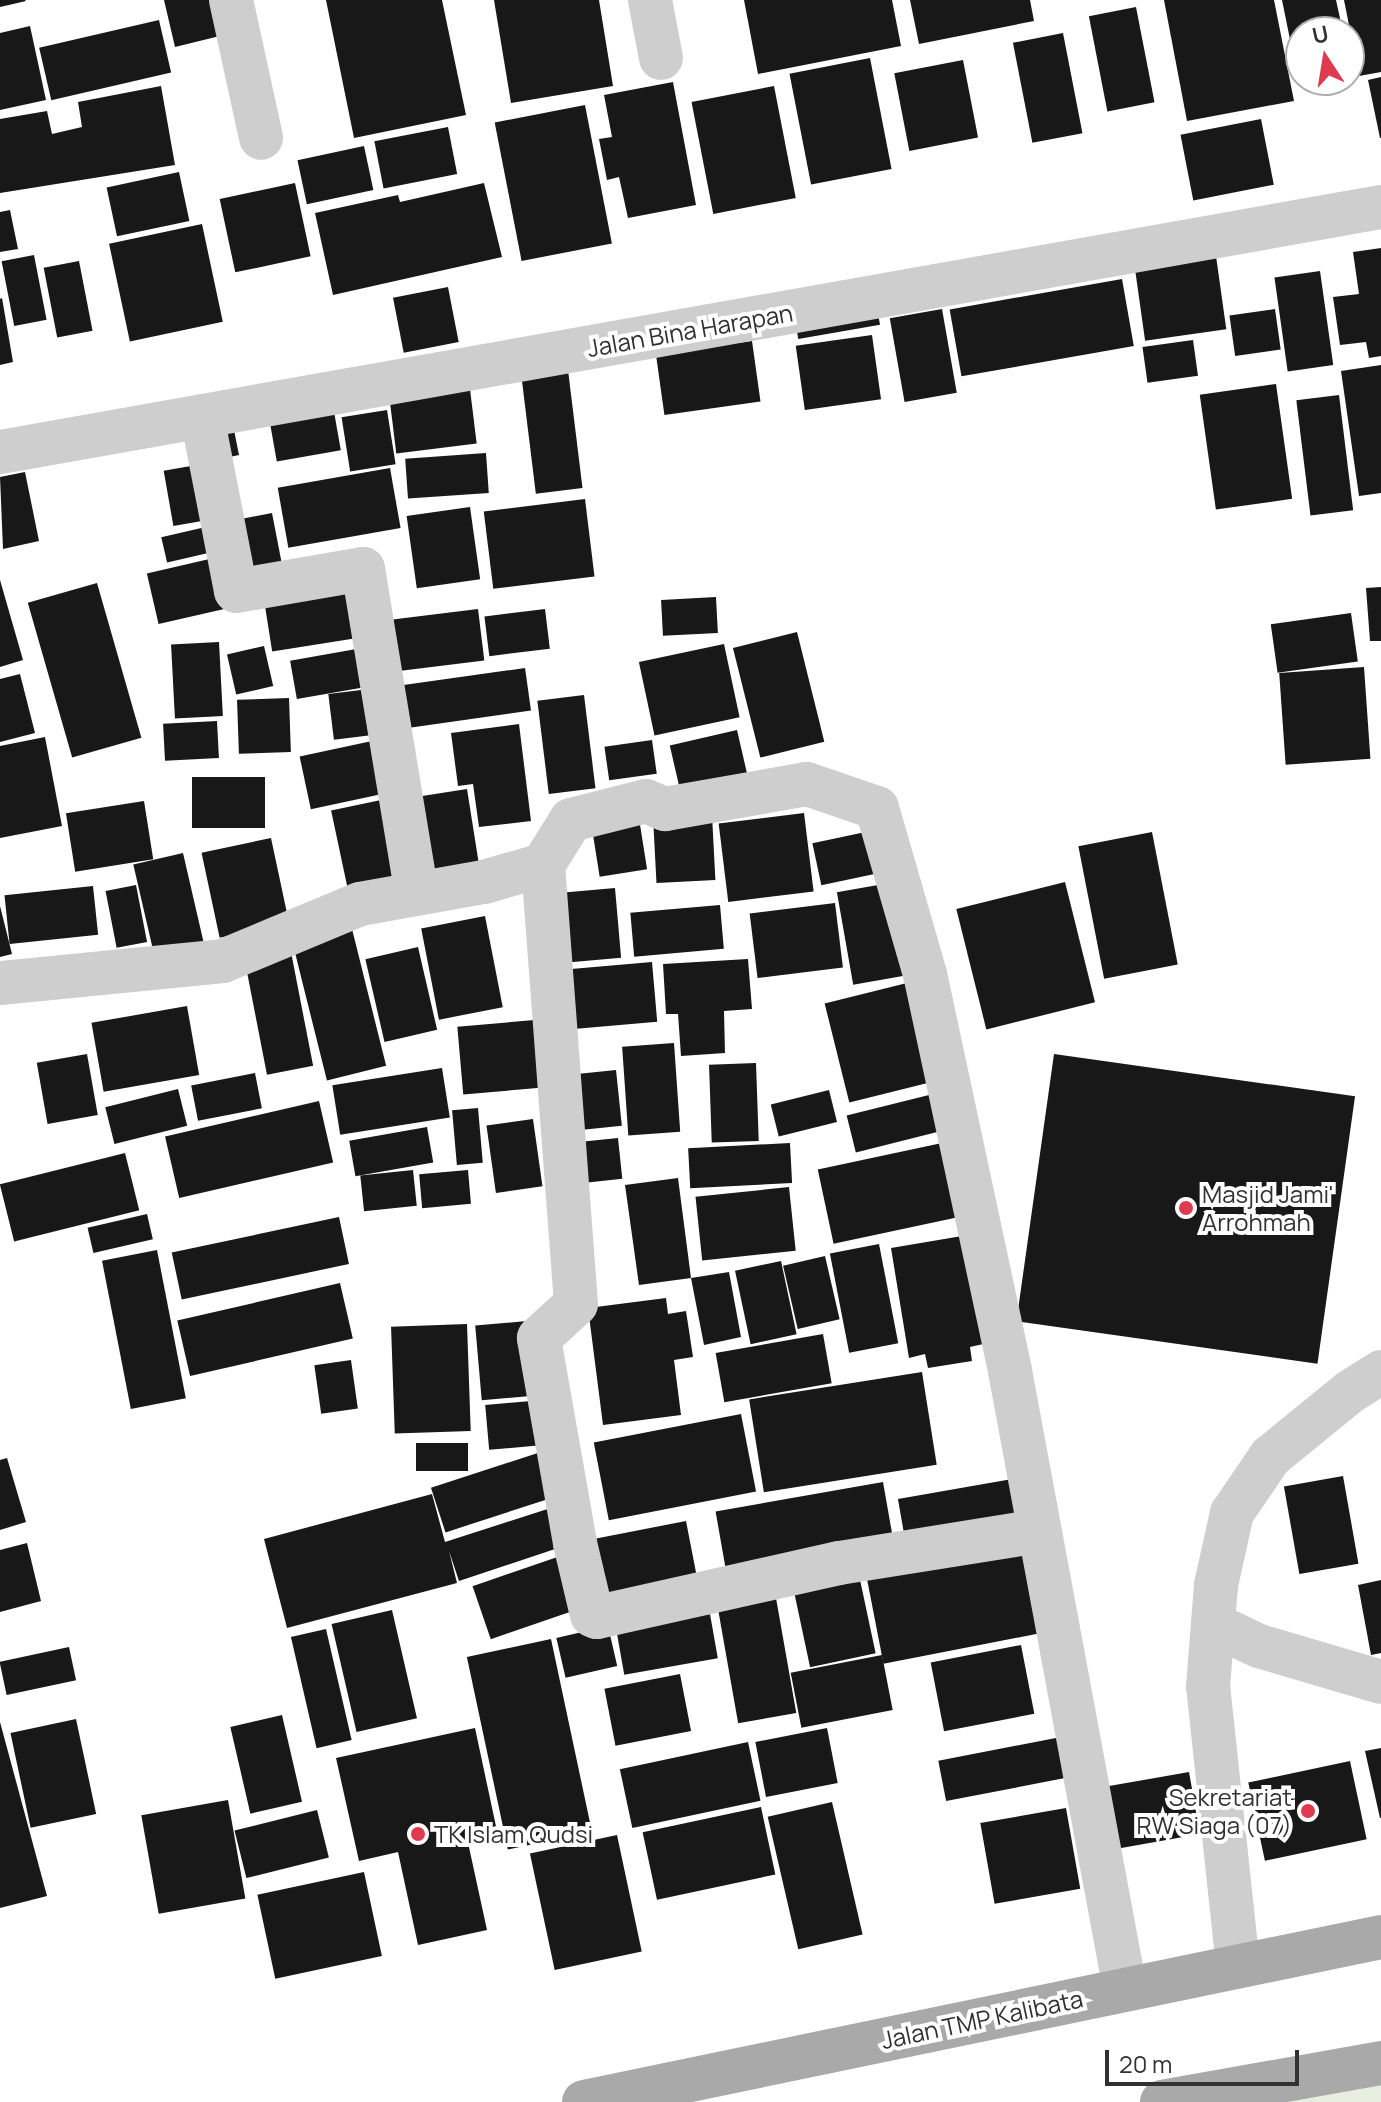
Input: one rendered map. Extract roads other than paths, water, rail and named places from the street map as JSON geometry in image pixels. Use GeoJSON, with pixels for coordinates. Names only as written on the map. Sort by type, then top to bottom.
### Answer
{"type":"FeatureCollection","features":[{"type":"Feature","properties":{"kind":"main road","name":"Jalan TMP Kalibata"},"geometry":{"type":"LineString","coordinates":[[584,2102],[1381,1937]]}},
{"type":"Feature","properties":{"kind":"main road"},"geometry":{"type":"LineString","coordinates":[[1162,2102],[1381,2063]]}},
{"type":"Feature","properties":{"kind":"street"},"geometry":{"type":"LineString","coordinates":[[231,0],[261,138]]}},
{"type":"Feature","properties":{"kind":"street"},"geometry":{"type":"LineString","coordinates":[[650,0],[661,58]]}},
{"type":"Feature","properties":{"kind":"street","name":"Jalan Bina Harapan"},"geometry":{"type":"LineString","coordinates":[[0,452],[1381,207]]}},
{"type":"Feature","properties":{"kind":"street"},"geometry":{"type":"LineString","coordinates":[[202,416],[236,591],[363,569],[417,894]]}},
{"type":"Feature","properties":{"kind":"street"},"geometry":{"type":"LineString","coordinates":[[1039,1531],[839,1563],[597,1617],[592,1615],[575,1543],[539,1338],[576,1304],[543,865],[571,820],[646,801],[665,809],[807,784],[877,808],[925,974],[1010,1371],[1125,1989]]}},
{"type":"Feature","properties":{"kind":"street"},"geometry":{"type":"LineString","coordinates":[[0,983],[223,961],[360,904],[484,882],[543,865]]}},
{"type":"Feature","properties":{"kind":"street"},"geometry":{"type":"LineString","coordinates":[[1238,1966],[1208,1687],[1216,1585],[1232,1513],[1270,1457],[1351,1391],[1381,1372]]}},
{"type":"Feature","properties":{"kind":"street"},"geometry":{"type":"LineString","coordinates":[[1213,1624],[1259,1646],[1381,1682]]}},
{"type":"Feature","properties":{"kind":"place","name":"Masjid Jami' Arrohmah"},"geometry":{"type":"Point","coordinates":[1186,1208]}},
{"type":"Feature","properties":{"kind":"place","name":"Sekretariat RW Siaga (07)"},"geometry":{"type":"Point","coordinates":[1308,1811]}},
{"type":"Feature","properties":{"kind":"place","name":"TK Islam Qudsi"},"geometry":{"type":"Point","coordinates":[418,1834]}}]}
